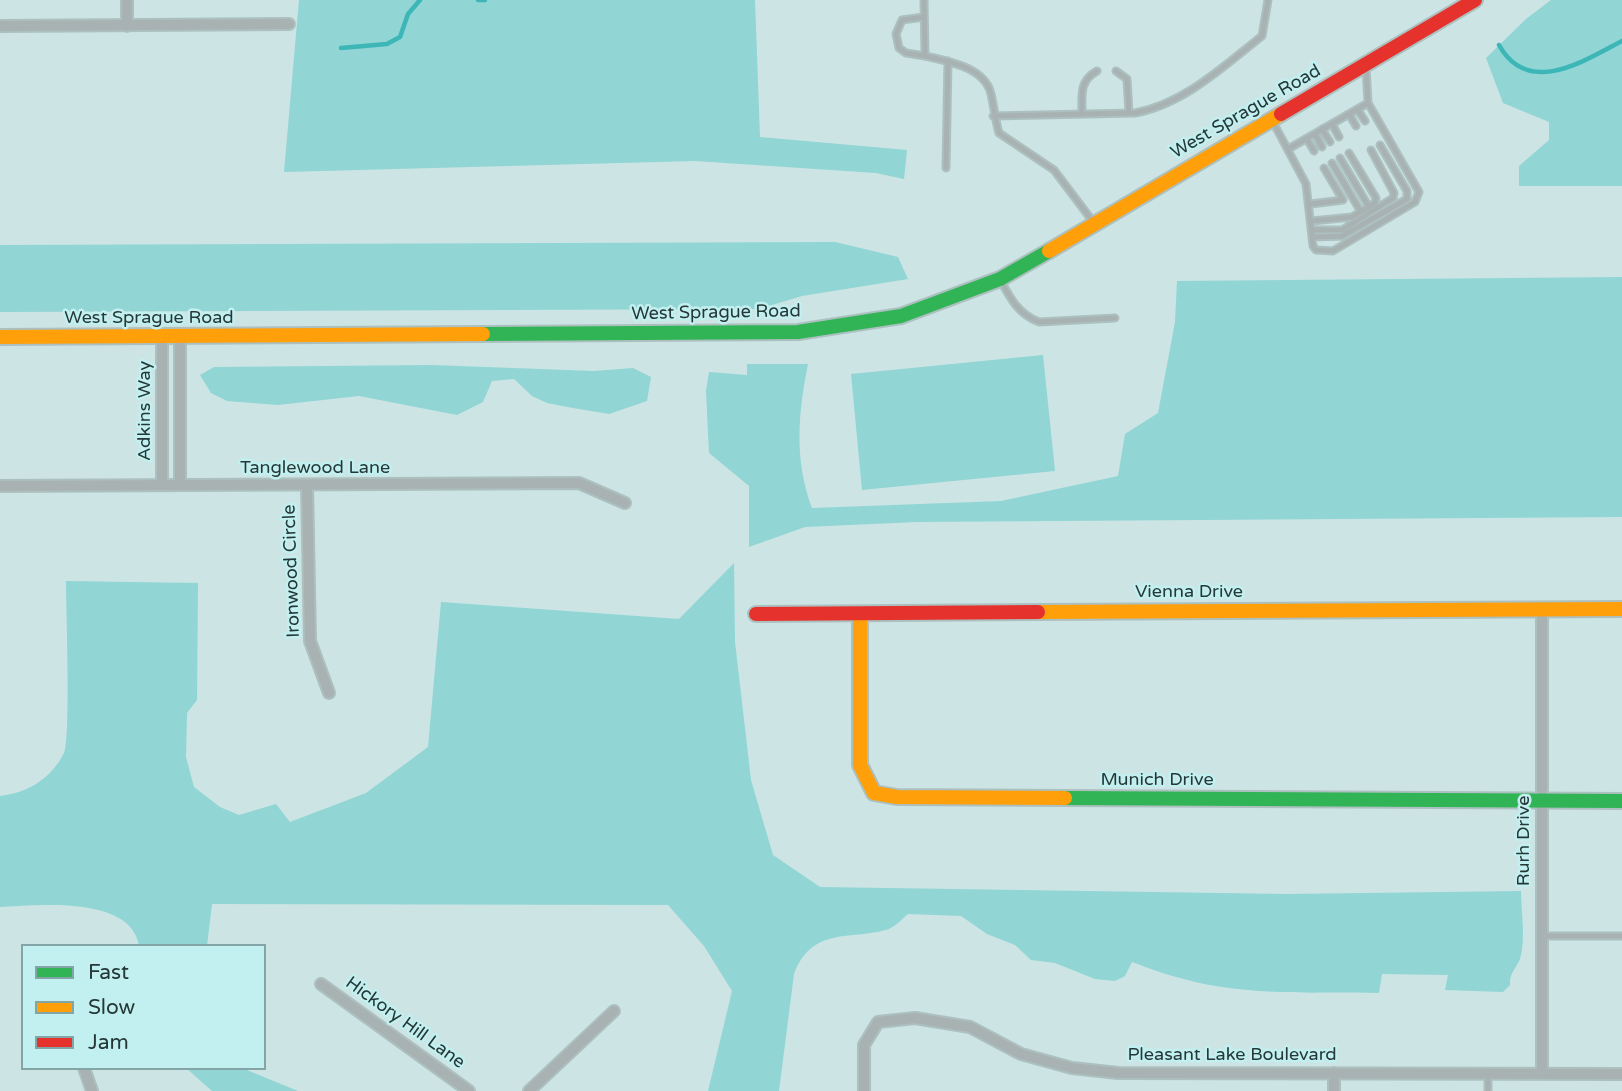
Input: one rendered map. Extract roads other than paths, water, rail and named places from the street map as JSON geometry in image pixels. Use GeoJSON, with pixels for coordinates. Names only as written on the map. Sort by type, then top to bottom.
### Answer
{"type":"FeatureCollection","features":[{"type":"Feature","properties":{"kind":"street"},"geometry":{"type":"LineString","coordinates":[[127,0],[127,26]]}},
{"type":"Feature","properties":{"kind":"street","name":"West Sprague Road"},"geometry":{"type":"LineString","coordinates":[[0,337],[798,332],[901,316],[1000,279],[1475,0]]}},
{"type":"Feature","properties":{"kind":"street"},"geometry":{"type":"LineString","coordinates":[[0,26],[289,24]]}},
{"type":"Feature","properties":{"kind":"street","name":"Adkins Way"},"geometry":{"type":"LineString","coordinates":[[162,337],[162,485]]}},
{"type":"Feature","properties":{"kind":"street","name":"Adkins Way"},"geometry":{"type":"LineString","coordinates":[[180,337],[180,485]]}},
{"type":"Feature","properties":{"kind":"street","name":"Tanglewood Lane"},"geometry":{"type":"LineString","coordinates":[[0,486],[579,483],[625,503]]}},
{"type":"Feature","properties":{"kind":"street","name":"Ironwood Circle"},"geometry":{"type":"LineString","coordinates":[[307,486],[310,641],[329,693]]}},
{"type":"Feature","properties":{"kind":"street","name":"Rurh Drive"},"geometry":{"type":"LineString","coordinates":[[1542,609],[1542,1073]]}},
{"type":"Feature","properties":{"kind":"street","name":"Vienna Drive"},"geometry":{"type":"LineString","coordinates":[[755,614],[1622,609]]}},
{"type":"Feature","properties":{"kind":"street","name":"Munich Drive"},"geometry":{"type":"LineString","coordinates":[[860,614],[860,765],[874,793],[897,797],[1622,801]]}},
{"type":"Feature","properties":{"kind":"street","name":"Hickory Hill Lane"},"geometry":{"type":"LineString","coordinates":[[321,984],[469,1091]]}},
{"type":"Feature","properties":{"kind":"street"},"geometry":{"type":"LineString","coordinates":[[529,1091],[614,1011]]}},
{"type":"Feature","properties":{"kind":"street","name":"Pleasant Lake Boulevard"},"geometry":{"type":"LineString","coordinates":[[864,1091],[864,1045],[878,1022],[915,1018],[970,1027],[1021,1054],[1072,1068],[1118,1073],[1622,1074]]}},
{"type":"Feature","properties":{"kind":"street"},"geometry":{"type":"LineString","coordinates":[[85,1070],[92,1091]]}},
{"type":"Feature","properties":{"kind":"street"},"geometry":{"type":"LineString","coordinates":[[1334,1073],[1334,1091]]}},
{"type":"Feature","properties":{"kind":"lane"},"geometry":{"type":"LineString","coordinates":[[924,0],[925,56]]}},
{"type":"Feature","properties":{"kind":"lane"},"geometry":{"type":"LineString","coordinates":[[993,116],[1129,113],[1157,109],[1214,74],[1262,36],[1268,0]]}},
{"type":"Feature","properties":{"kind":"lane"},"geometry":{"type":"LineString","coordinates":[[924,17],[902,20],[896,34],[899,48],[948,61],[978,74],[991,90],[993,116],[999,133],[1054,170],[1094,223]]}},
{"type":"Feature","properties":{"kind":"lane"},"geometry":{"type":"LineString","coordinates":[[946,168],[948,61]]}},
{"type":"Feature","properties":{"kind":"lane"},"geometry":{"type":"LineString","coordinates":[[1271,119],[1290,148],[1306,184],[1316,250],[1334,251],[1415,202],[1419,192],[1368,103],[1365,64]]}},
{"type":"Feature","properties":{"kind":"lane"},"geometry":{"type":"LineString","coordinates":[[1082,113],[1082,86],[1088,76],[1097,71]]}},
{"type":"Feature","properties":{"kind":"lane"},"geometry":{"type":"LineString","coordinates":[[1116,71],[1127,79],[1129,113]]}},
{"type":"Feature","properties":{"kind":"lane"},"geometry":{"type":"LineString","coordinates":[[1290,148],[1368,103]]}},
{"type":"Feature","properties":{"kind":"lane"},"geometry":{"type":"LineString","coordinates":[[1357,109],[1365,121]]}},
{"type":"Feature","properties":{"kind":"lane"},"geometry":{"type":"LineString","coordinates":[[1349,114],[1356,126]]}},
{"type":"Feature","properties":{"kind":"lane"},"geometry":{"type":"LineString","coordinates":[[1332,124],[1339,136]]}},
{"type":"Feature","properties":{"kind":"lane"},"geometry":{"type":"LineString","coordinates":[[1322,129],[1330,142]]}},
{"type":"Feature","properties":{"kind":"lane"},"geometry":{"type":"LineString","coordinates":[[1315,134],[1322,146]]}},
{"type":"Feature","properties":{"kind":"lane"},"geometry":{"type":"LineString","coordinates":[[1307,139],[1314,151]]}},
{"type":"Feature","properties":{"kind":"lane"},"geometry":{"type":"LineString","coordinates":[[1312,233],[1342,236],[1408,199],[1407,191],[1380,145]]}},
{"type":"Feature","properties":{"kind":"lane"},"geometry":{"type":"LineString","coordinates":[[1312,233],[1342,230],[1393,198],[1394,192],[1371,150]]}},
{"type":"Feature","properties":{"kind":"lane"},"geometry":{"type":"LineString","coordinates":[[1312,221],[1343,219],[1375,203],[1376,198],[1349,153]]}},
{"type":"Feature","properties":{"kind":"lane"},"geometry":{"type":"LineString","coordinates":[[1340,158],[1369,207]]}},
{"type":"Feature","properties":{"kind":"lane"},"geometry":{"type":"LineString","coordinates":[[1332,163],[1361,212]]}},
{"type":"Feature","properties":{"kind":"lane"},"geometry":{"type":"LineString","coordinates":[[1311,204],[1343,200],[1324,168]]}},
{"type":"Feature","properties":{"kind":"lane"},"geometry":{"type":"LineString","coordinates":[[1000,279],[1014,304],[1030,319],[1039,322],[1115,318]]}},
{"type":"Feature","properties":{"kind":"lane"},"geometry":{"type":"LineString","coordinates":[[1542,936],[1622,936]]}},
{"type":"Feature","properties":{"kind":"lane"},"geometry":{"type":"LineString","coordinates":[[1488,1073],[1488,1091]]}},
{"type":"Feature","properties":{"kind":"waterway"},"geometry":{"type":"LineString","coordinates":[[341,48],[387,44],[400,37],[408,14],[420,0]]}},
{"type":"Feature","properties":{"kind":"waterway"},"geometry":{"type":"LineString","coordinates":[[478,0],[485,0]]}},
{"type":"Feature","properties":{"kind":"waterway"},"geometry":{"type":"LineString","coordinates":[[1499,45],[1511,61],[1525,69],[1540,72],[1573,65],[1622,41]]}}]}
